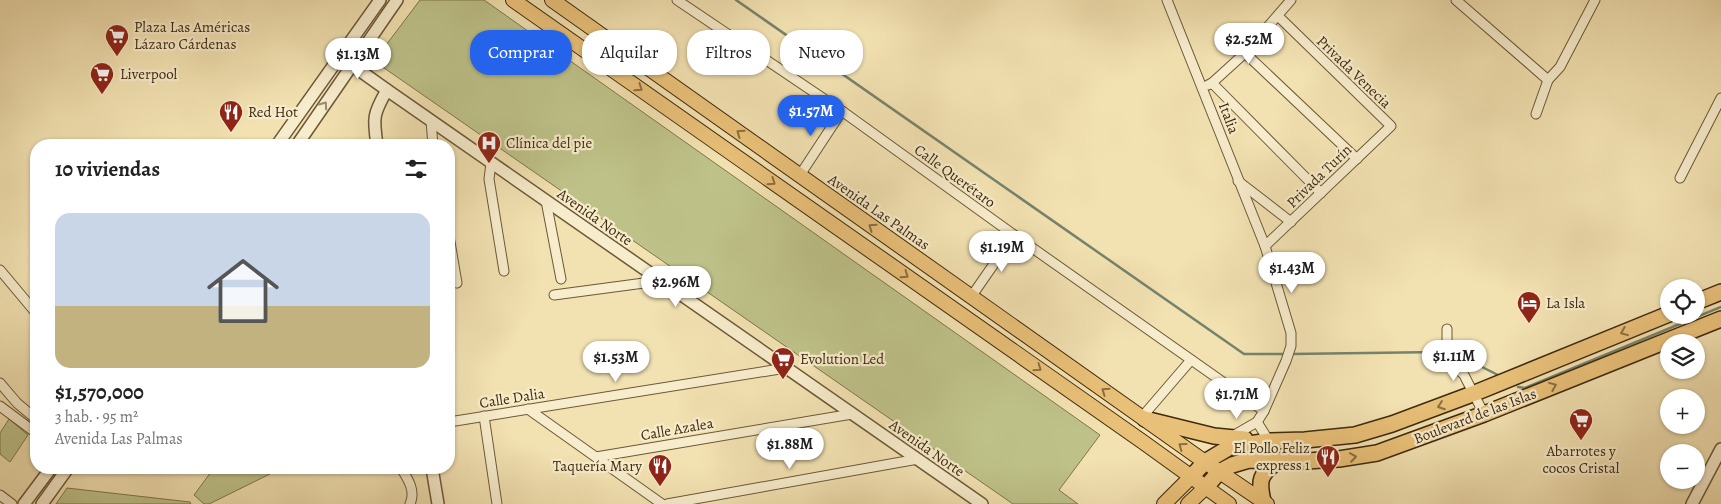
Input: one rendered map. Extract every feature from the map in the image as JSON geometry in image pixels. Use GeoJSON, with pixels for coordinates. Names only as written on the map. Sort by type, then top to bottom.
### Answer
{"type":"FeatureCollection","features":[{"type":"Feature","properties":{"kind":"highway"},"geometry":{"type":"LineString","coordinates":[[1705,298],[1721,292]]}},
{"type":"Feature","properties":{"kind":"highway","name":"Boulevard de las Islas"},"geometry":{"type":"LineString","coordinates":[[1192,476],[1205,462],[1230,447],[1269,441],[1305,440],[1355,435],[1392,424],[1475,394],[1660,318]]}},
{"type":"Feature","properties":{"kind":"highway","name":"Boulevard de las Islas"},"geometry":{"type":"LineString","coordinates":[[1219,472],[1232,465],[1249,460],[1306,461],[1377,454],[1484,414],[1721,319]]}},
{"type":"Feature","properties":{"kind":"highway"},"geometry":{"type":"LineString","coordinates":[[1144,418],[1228,439],[1269,441]]}},
{"type":"Feature","properties":{"kind":"highway"},"geometry":{"type":"LineString","coordinates":[[1305,440],[1306,461]]}},
{"type":"Feature","properties":{"kind":"highway"},"geometry":{"type":"LineString","coordinates":[[1265,503],[1259,487],[1261,477],[1267,469],[1278,461]]}},
{"type":"Feature","properties":{"kind":"highway"},"geometry":{"type":"LineString","coordinates":[[1206,487],[1219,472]]}},
{"type":"Feature","properties":{"kind":"main road"},"geometry":{"type":"LineString","coordinates":[[513,0],[1192,476],[1229,504]]}},
{"type":"Feature","properties":{"kind":"main road","name":"Avenida Las Palmas"},"geometry":{"type":"LineString","coordinates":[[552,0],[1265,503]]}},
{"type":"Feature","properties":{"kind":"main road"},"geometry":{"type":"LineString","coordinates":[[1164,504],[1192,476]]}},
{"type":"Feature","properties":{"kind":"main road"},"geometry":{"type":"LineString","coordinates":[[1188,504],[1206,487]]}},
{"type":"Feature","properties":{"kind":"street"},"geometry":{"type":"LineString","coordinates":[[281,139],[380,0]]}},
{"type":"Feature","properties":{"kind":"street"},"geometry":{"type":"LineString","coordinates":[[301,139],[397,0]]}},
{"type":"Feature","properties":{"kind":"street","name":"Calle Querétaro"},"geometry":{"type":"LineString","coordinates":[[676,0],[842,112],[1264,412]]}},
{"type":"Feature","properties":{"kind":"street","name":"Italia"},"geometry":{"type":"LineString","coordinates":[[1167,0],[1238,181],[1266,246],[1291,333],[1291,346],[1286,361],[1264,412]]}},
{"type":"Feature","properties":{"kind":"street"},"geometry":{"type":"LineString","coordinates":[[1202,87],[1212,83],[1245,53],[1292,0]]}},
{"type":"Feature","properties":{"kind":"street"},"geometry":{"type":"LineString","coordinates":[[1456,0],[1548,80]]}},
{"type":"Feature","properties":{"kind":"street"},"geometry":{"type":"LineString","coordinates":[[1536,114],[1548,80],[1560,67],[1595,0]]}},
{"type":"Feature","properties":{"kind":"street","name":"Privada Venecia"},"geometry":{"type":"LineString","coordinates":[[1278,16],[1391,126]]}},
{"type":"Feature","properties":{"kind":"street","name":"Avenida Norte"},"geometry":{"type":"LineString","coordinates":[[345,51],[352,65],[387,90],[982,504]]}},
{"type":"Feature","properties":{"kind":"street"},"geometry":{"type":"LineString","coordinates":[[1245,53],[1357,159]]}},
{"type":"Feature","properties":{"kind":"street"},"geometry":{"type":"LineString","coordinates":[[1212,83],[1321,193]]}},
{"type":"Feature","properties":{"kind":"street"},"geometry":{"type":"LineString","coordinates":[[376,139],[373,120],[376,108],[387,90]]}},
{"type":"Feature","properties":{"kind":"street"},"geometry":{"type":"LineString","coordinates":[[1680,178],[1720,101]]}},
{"type":"Feature","properties":{"kind":"street"},"geometry":{"type":"LineString","coordinates":[[800,175],[842,112]]}},
{"type":"Feature","properties":{"kind":"street"},"geometry":{"type":"LineString","coordinates":[[431,121],[432,139]]}},
{"type":"Feature","properties":{"kind":"street","name":"Privada Turín"},"geometry":{"type":"LineString","coordinates":[[1266,246],[1391,126]]}},
{"type":"Feature","properties":{"kind":"street"},"geometry":{"type":"LineString","coordinates":[[491,162],[490,179],[504,271]]}},
{"type":"Feature","properties":{"kind":"street"},"geometry":{"type":"LineString","coordinates":[[1238,181],[1291,222]]}},
{"type":"Feature","properties":{"kind":"street"},"geometry":{"type":"LineString","coordinates":[[546,201],[561,279]]}},
{"type":"Feature","properties":{"kind":"street"},"geometry":{"type":"LineString","coordinates":[[971,297],[1014,235]]}},
{"type":"Feature","properties":{"kind":"street"},"geometry":{"type":"LineString","coordinates":[[0,270],[30,306]]}},
{"type":"Feature","properties":{"kind":"street"},"geometry":{"type":"LineString","coordinates":[[455,271],[457,283]]}},
{"type":"Feature","properties":{"kind":"street"},"geometry":{"type":"LineString","coordinates":[[554,295],[659,281]]}},
{"type":"Feature","properties":{"kind":"street"},"geometry":{"type":"LineString","coordinates":[[1447,329],[1447,359],[1464,375],[1484,414]]}},
{"type":"Feature","properties":{"kind":"street"},"geometry":{"type":"LineString","coordinates":[[1144,418],[1191,360]]}},
{"type":"Feature","properties":{"kind":"street","name":"Calle Dalia"},"geometry":{"type":"LineString","coordinates":[[455,421],[786,368]]}},
{"type":"Feature","properties":{"kind":"street"},"geometry":{"type":"LineString","coordinates":[[0,383],[17,403],[30,414]]}},
{"type":"Feature","properties":{"kind":"street"},"geometry":{"type":"LineString","coordinates":[[9,413],[17,403]]}},
{"type":"Feature","properties":{"kind":"street"},"geometry":{"type":"LineString","coordinates":[[0,406],[30,429]]}},
{"type":"Feature","properties":{"kind":"street"},"geometry":{"type":"LineString","coordinates":[[528,409],[662,504]]}},
{"type":"Feature","properties":{"kind":"street"},"geometry":{"type":"LineString","coordinates":[[1228,439],[1257,422],[1264,412]]}},
{"type":"Feature","properties":{"kind":"street","name":"Calle Azalea"},"geometry":{"type":"LineString","coordinates":[[596,457],[852,414]]}},
{"type":"Feature","properties":{"kind":"street"},"geometry":{"type":"LineString","coordinates":[[484,416],[497,504]]}},
{"type":"Feature","properties":{"kind":"street"},"geometry":{"type":"LineString","coordinates":[[1257,422],[1269,441]]}},
{"type":"Feature","properties":{"kind":"street"},"geometry":{"type":"LineString","coordinates":[[1692,504],[1721,449]]}},
{"type":"Feature","properties":{"kind":"street"},"geometry":{"type":"LineString","coordinates":[[667,504],[918,459]]}},
{"type":"Feature","properties":{"kind":"street"},"geometry":{"type":"LineString","coordinates":[[24,504],[46,474]]}},
{"type":"Feature","properties":{"kind":"street"},"geometry":{"type":"LineString","coordinates":[[42,504],[64,474]]}},
{"type":"Feature","properties":{"kind":"street"},"geometry":{"type":"LineString","coordinates":[[405,474],[413,495],[410,504]]}},
{"type":"Feature","properties":{"kind":"street"},"geometry":{"type":"LineString","coordinates":[[433,474],[438,504]]}},
{"type":"Feature","properties":{"kind":"street"},"geometry":{"type":"LineString","coordinates":[[0,495],[12,504]]}},
{"type":"Feature","properties":{"kind":"green space"},"geometry":{"type":"Polygon","coordinates":[[[420,0],[484,0],[526,30],[470,30],[470,75],[572,75],[572,62],[582,69],[582,75],[590,75],[1100,435],[1059,490],[1078,504],[1013,504],[374,61],[420,0]]]}},
{"type":"Feature","properties":{"kind":"green space"},"geometry":{"type":"Polygon","coordinates":[[[9,419],[28,435],[10,462],[0,454],[0,433],[9,419]]]}},
{"type":"Feature","properties":{"kind":"green space"},"geometry":{"type":"Polygon","coordinates":[[[210,474],[270,474],[209,504],[204,504],[194,495],[210,474]]]}},
{"type":"Feature","properties":{"kind":"green space"},"geometry":{"type":"Polygon","coordinates":[[[67,488],[190,502],[191,504],[56,504],[67,488]]]}},
{"type":"Feature","properties":{"kind":"waterway"},"geometry":{"type":"LineString","coordinates":[[736,0],[1244,354],[1286,354]]}},
{"type":"Feature","properties":{"kind":"waterway"},"geometry":{"type":"LineString","coordinates":[[1518,387],[1525,388],[1721,307]]}},
{"type":"Feature","properties":{"kind":"waterway"},"geometry":{"type":"LineString","coordinates":[[1291,354],[1440,352],[1456,354],[1498,375]]}},
{"type":"Feature","properties":{"kind":"place","name":"Plaza Las Américas Lázaro Cárdenas"},"geometry":{"type":"Point","coordinates":[117,57]}},
{"type":"Feature","properties":{"kind":"place","name":"Liverpool"},"geometry":{"type":"Point","coordinates":[102,95]}},
{"type":"Feature","properties":{"kind":"place","name":"Red Hot"},"geometry":{"type":"Point","coordinates":[231,133]}},
{"type":"Feature","properties":{"kind":"place","name":"Clínica del pie"},"geometry":{"type":"Point","coordinates":[489,164]}},
{"type":"Feature","properties":{"kind":"place","name":"La Isla"},"geometry":{"type":"Point","coordinates":[1529,324]}},
{"type":"Feature","properties":{"kind":"place","name":"Evolution Led"},"geometry":{"type":"Point","coordinates":[783,380]}},
{"type":"Feature","properties":{"kind":"place","name":"Abarrotes y cocos Cristal"},"geometry":{"type":"Point","coordinates":[1581,441]}},
{"type":"Feature","properties":{"kind":"place","name":"El Pollo Feliz express 1"},"geometry":{"type":"Point","coordinates":[1328,478]}},
{"type":"Feature","properties":{"kind":"place","name":"Taquería Mary"},"geometry":{"type":"Point","coordinates":[660,487]}}]}
